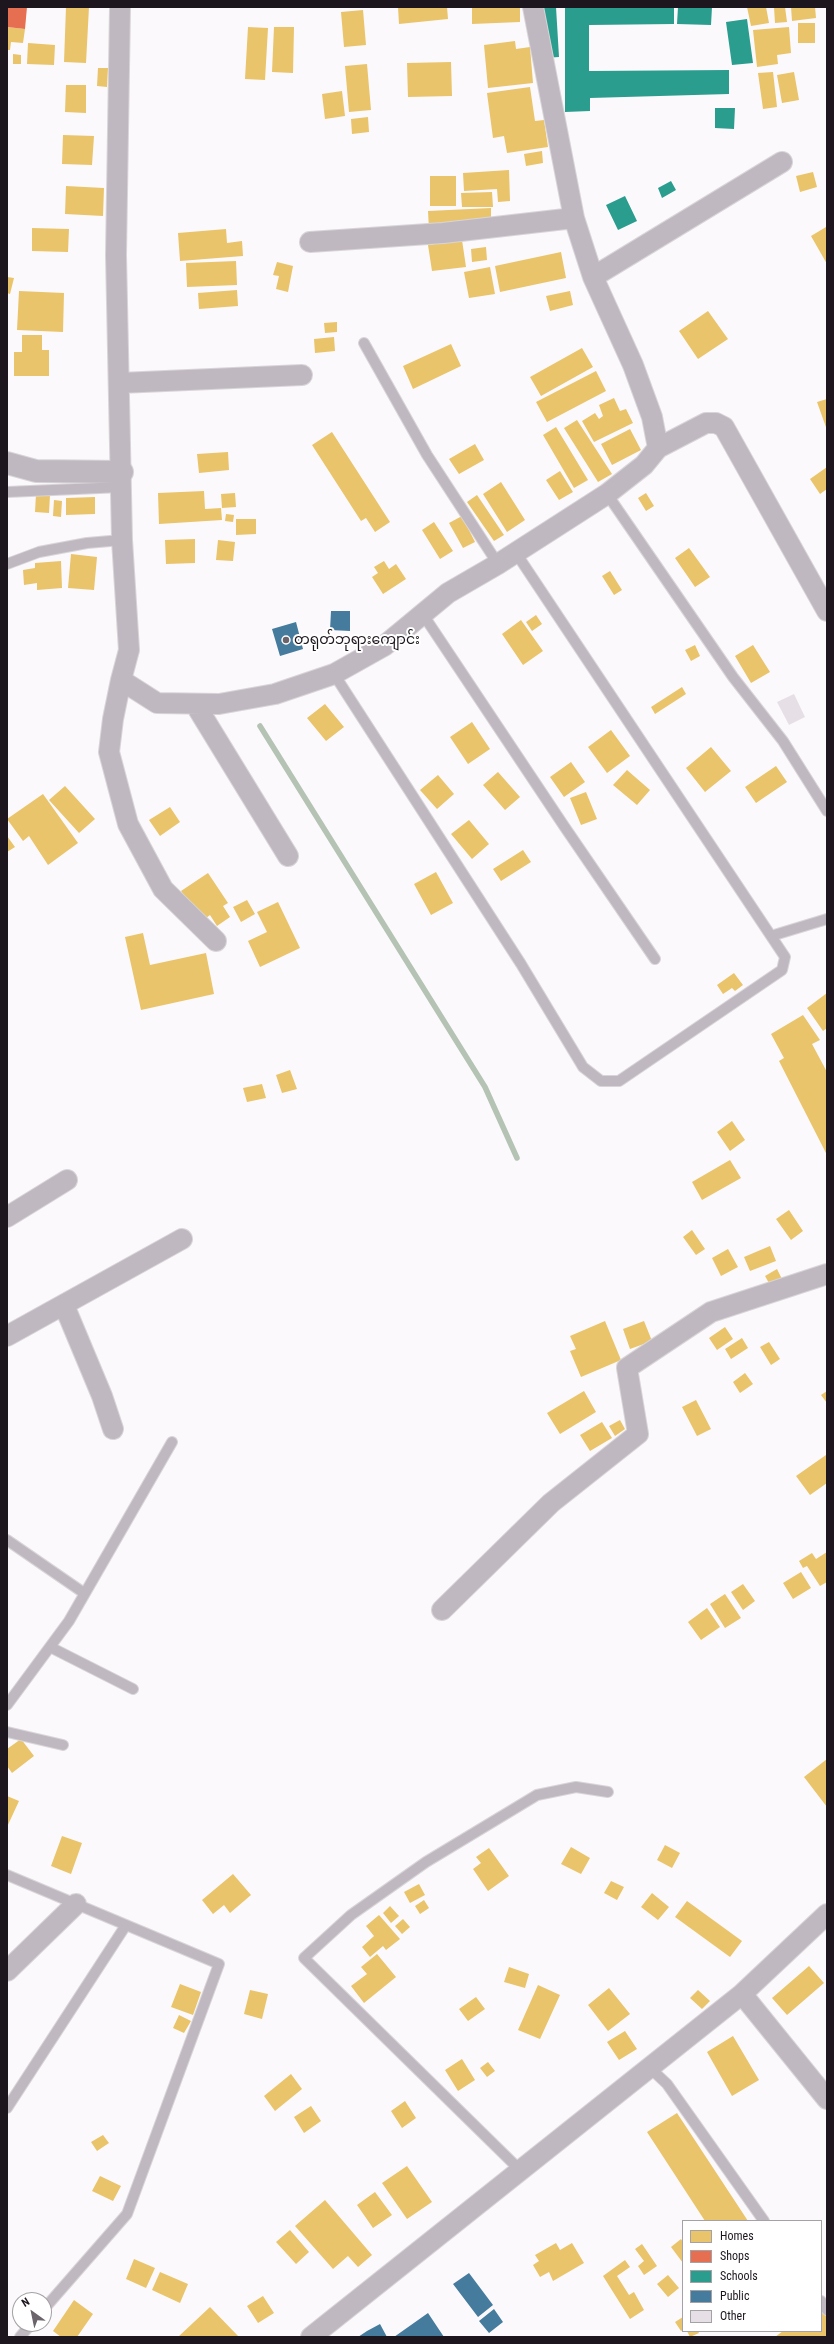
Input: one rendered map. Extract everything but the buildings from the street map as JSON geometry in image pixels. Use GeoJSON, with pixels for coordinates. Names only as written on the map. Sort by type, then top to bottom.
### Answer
{"type":"FeatureCollection","features":[{"type":"Feature","properties":{"kind":"street"},"geometry":{"type":"LineString","coordinates":[[120,7],[116,255],[120,383],[122,540],[129,650],[113,719],[109,752],[128,824],[163,889],[216,941]]}},
{"type":"Feature","properties":{"kind":"street"},"geometry":{"type":"LineString","coordinates":[[533,7],[574,218],[593,277],[633,365],[652,417],[658,448]]}},
{"type":"Feature","properties":{"kind":"street"},"geometry":{"type":"LineString","coordinates":[[593,277],[782,162]]}},
{"type":"Feature","properties":{"kind":"street"},"geometry":{"type":"LineString","coordinates":[[310,242],[443,233],[574,218]]}},
{"type":"Feature","properties":{"kind":"street"},"geometry":{"type":"LineString","coordinates":[[120,383],[302,375]]}},
{"type":"Feature","properties":{"kind":"street"},"geometry":{"type":"LineString","coordinates":[[121,680],[157,703],[219,704],[275,694],[334,674],[384,646],[448,593],[516,553],[607,494],[644,465],[658,448],[706,424],[716,423],[724,427],[827,611]]}},
{"type":"Feature","properties":{"kind":"street"},"geometry":{"type":"LineString","coordinates":[[7,463],[36,471],[122,480]]}},
{"type":"Feature","properties":{"kind":"street"},"geometry":{"type":"LineString","coordinates":[[195,704],[288,856]]}},
{"type":"Feature","properties":{"kind":"street"},"geometry":{"type":"LineString","coordinates":[[7,1217],[67,1180]]}},
{"type":"Feature","properties":{"kind":"street"},"geometry":{"type":"LineString","coordinates":[[7,1336],[182,1239]]}},
{"type":"Feature","properties":{"kind":"street"},"geometry":{"type":"LineString","coordinates":[[442,1610],[551,1503],[638,1434],[627,1368],[711,1312],[827,1274]]}},
{"type":"Feature","properties":{"kind":"street"},"geometry":{"type":"LineString","coordinates":[[64,1305],[102,1396],[114,1429]]}},
{"type":"Feature","properties":{"kind":"street"},"geometry":{"type":"LineString","coordinates":[[7,1971],[76,1904]]}},
{"type":"Feature","properties":{"kind":"street"},"geometry":{"type":"LineString","coordinates":[[311,2337],[742,1994],[827,1914]]}},
{"type":"Feature","properties":{"kind":"street"},"geometry":{"type":"LineString","coordinates":[[742,1994],[827,2099]]}},
{"type":"Feature","properties":{"kind":"lane"},"geometry":{"type":"LineString","coordinates":[[364,343],[427,455],[498,564]]}},
{"type":"Feature","properties":{"kind":"lane"},"geometry":{"type":"LineString","coordinates":[[7,492],[122,480]]}},
{"type":"Feature","properties":{"kind":"lane"},"geometry":{"type":"LineString","coordinates":[[607,494],[733,677],[783,741],[827,811]]}},
{"type":"Feature","properties":{"kind":"lane"},"geometry":{"type":"LineString","coordinates":[[7,564],[40,552],[87,543],[122,540]]}},
{"type":"Feature","properties":{"kind":"lane"},"geometry":{"type":"LineString","coordinates":[[334,674],[521,964],[583,1067],[601,1081],[619,1081],[782,970],[785,957],[516,553]]}},
{"type":"Feature","properties":{"kind":"lane"},"geometry":{"type":"LineString","coordinates":[[422,613],[559,820],[655,959]]}},
{"type":"Feature","properties":{"kind":"lane"},"geometry":{"type":"LineString","coordinates":[[771,936],[827,919]]}},
{"type":"Feature","properties":{"kind":"lane"},"geometry":{"type":"LineString","coordinates":[[7,1705],[69,1621],[172,1442]]}},
{"type":"Feature","properties":{"kind":"lane"},"geometry":{"type":"LineString","coordinates":[[7,1540],[84,1593]]}},
{"type":"Feature","properties":{"kind":"lane"},"geometry":{"type":"LineString","coordinates":[[50,1647],[133,1689]]}},
{"type":"Feature","properties":{"kind":"lane"},"geometry":{"type":"LineString","coordinates":[[7,1732],[63,1746]]}},
{"type":"Feature","properties":{"kind":"lane"},"geometry":{"type":"LineString","coordinates":[[520,2170],[304,1958],[351,1915],[426,1862],[537,1795],[576,1787],[608,1792]]}},
{"type":"Feature","properties":{"kind":"lane"},"geometry":{"type":"LineString","coordinates":[[7,1875],[220,1964],[127,2214],[52,2300]]}},
{"type":"Feature","properties":{"kind":"lane"},"geometry":{"type":"LineString","coordinates":[[7,2108],[126,1925]]}},
{"type":"Feature","properties":{"kind":"lane"},"geometry":{"type":"LineString","coordinates":[[649,2067],[667,2084],[763,2220]]}},
{"type":"Feature","properties":{"kind":"waterway"},"geometry":{"type":"LineString","coordinates":[[260,726],[485,1087],[517,1158]]}},
{"type":"Feature","properties":{"kind":"place","name":"တရုတ်ဘုရားကျောင်း"},"geometry":{"type":"Point","coordinates":[286,640]}}]}
